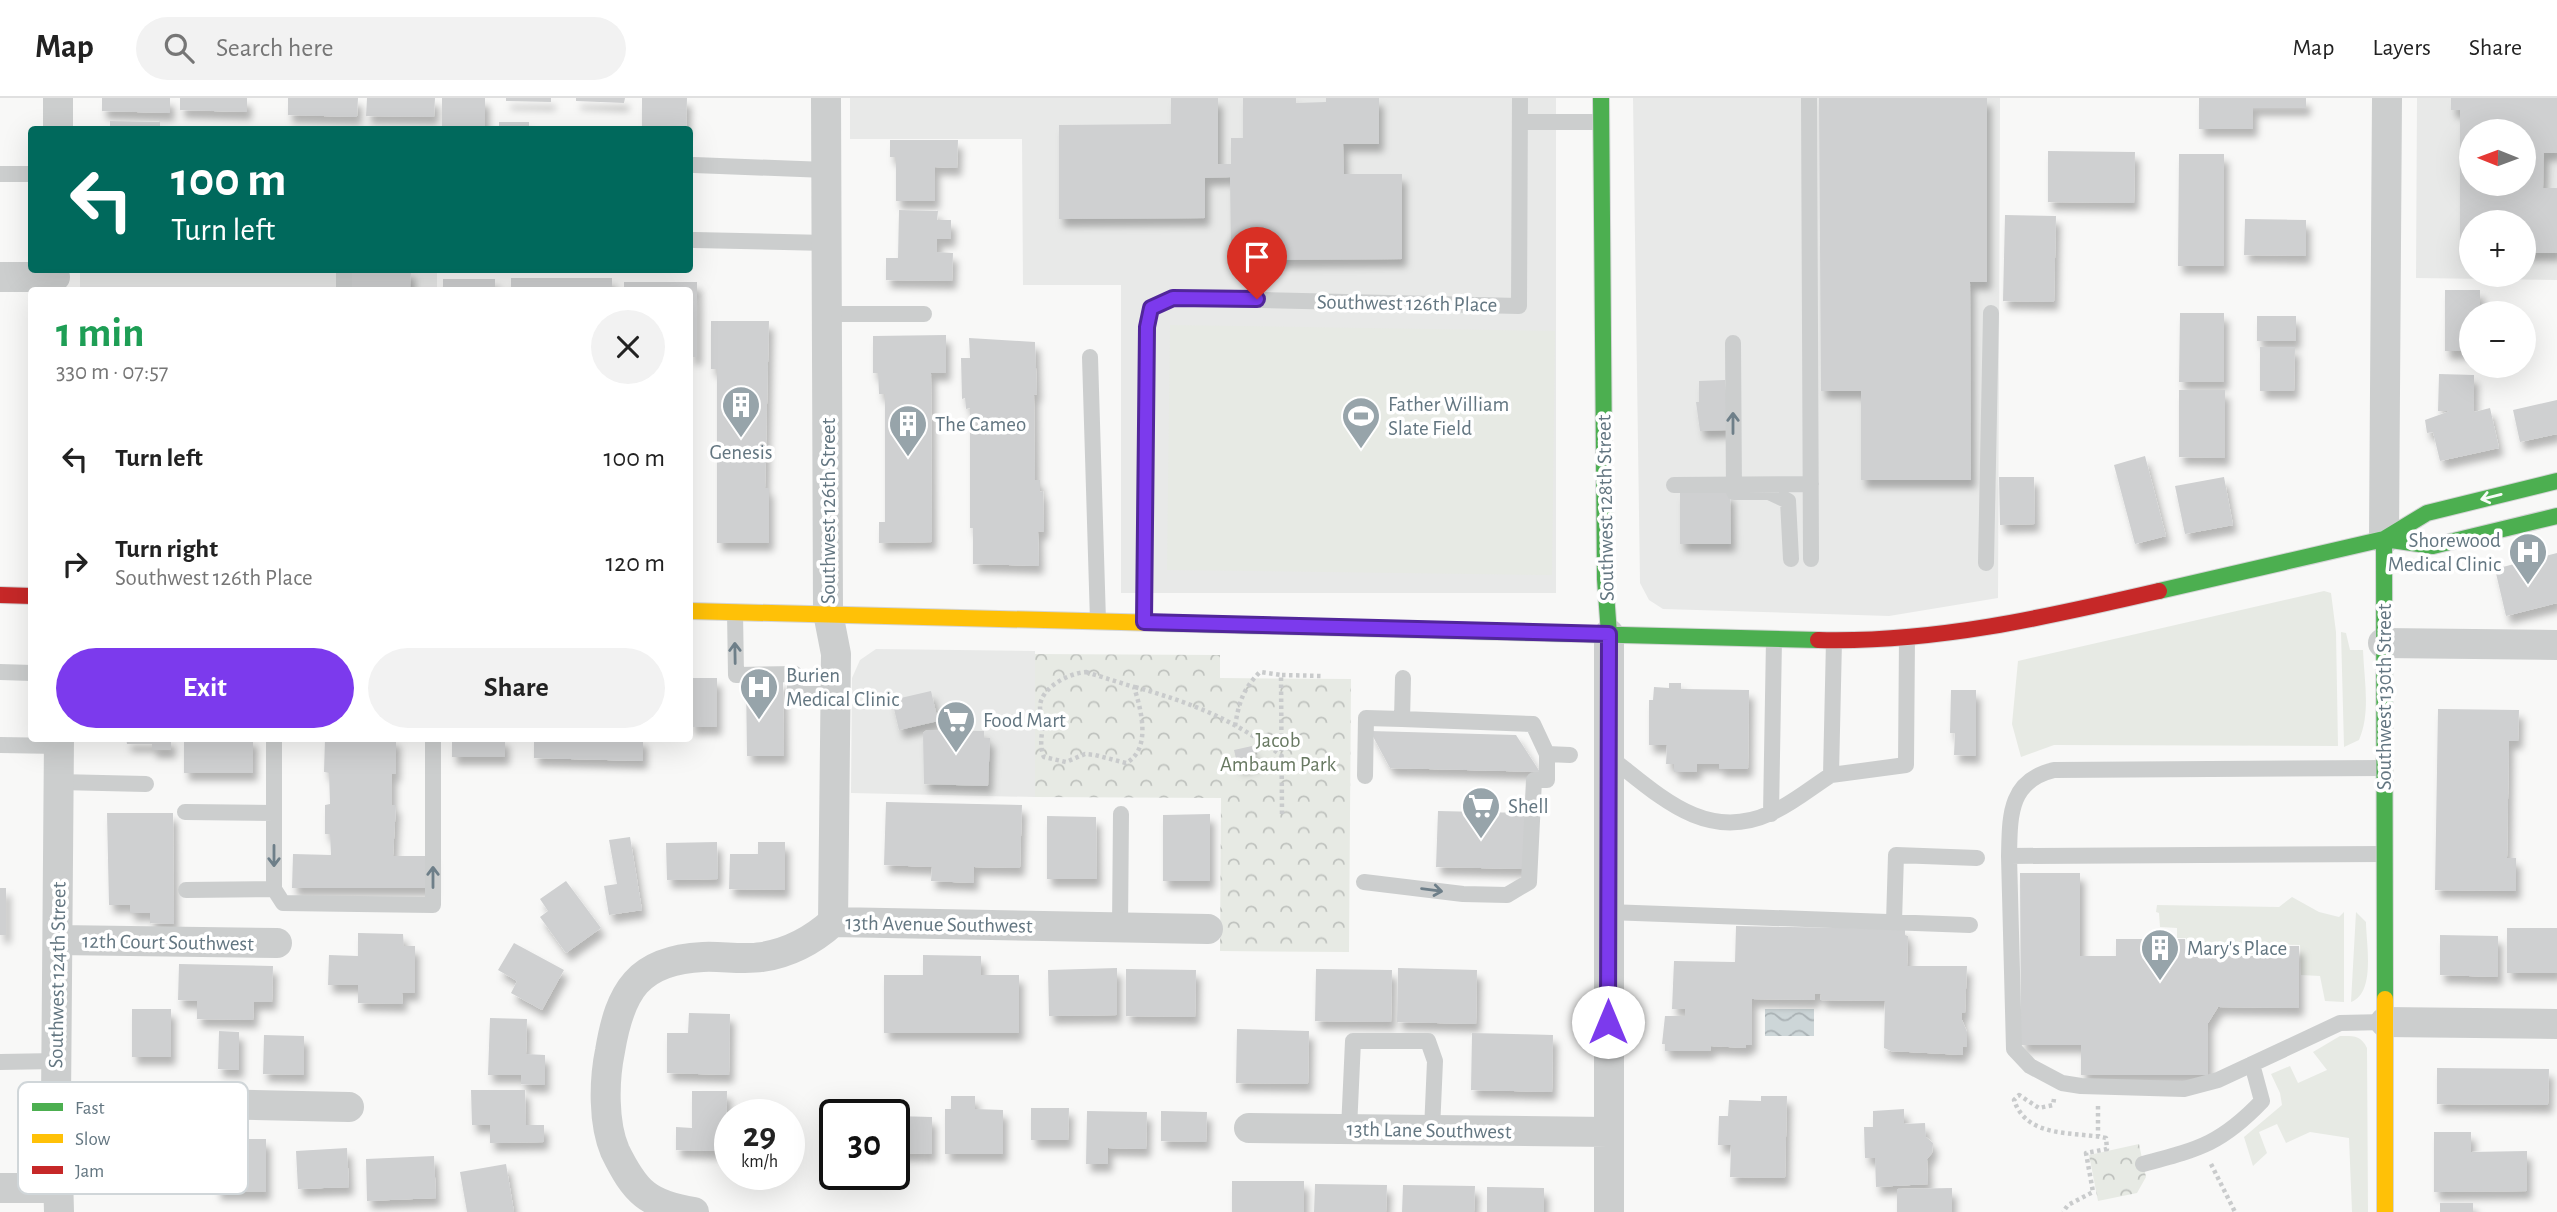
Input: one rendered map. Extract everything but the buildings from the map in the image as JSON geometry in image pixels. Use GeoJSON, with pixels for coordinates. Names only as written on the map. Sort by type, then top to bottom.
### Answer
{"type":"FeatureCollection","features":[{"type":"Feature","properties":{"kind":"main road","name":"Southwest 128th Street"},"geometry":{"type":"LineString","coordinates":[[1601,98],[1605,579],[1609,634]]}},
{"type":"Feature","properties":{"kind":"main road"},"geometry":{"type":"LineString","coordinates":[[693,611],[1774,639],[1907,637],[2022,623],[2384,539],[2427,513],[2557,481]]}},
{"type":"Feature","properties":{"kind":"main road"},"geometry":{"type":"LineString","coordinates":[[2384,539],[2433,546],[2557,516]]}},
{"type":"Feature","properties":{"kind":"main road","name":"Southwest 130th Street"},"geometry":{"type":"LineString","coordinates":[[2384,539],[2385,1212]]}},
{"type":"Feature","properties":{"kind":"main road"},"geometry":{"type":"LineString","coordinates":[[0,595],[28,596]]}},
{"type":"Feature","properties":{"kind":"street"},"geometry":{"type":"LineString","coordinates":[[58,98],[58,126]]}},
{"type":"Feature","properties":{"kind":"street","name":"Southwest 126th Street"},"geometry":{"type":"LineString","coordinates":[[826,98],[828,613],[836,654],[833,922]]}},
{"type":"Feature","properties":{"kind":"street","name":"Southwest 130th Street"},"geometry":{"type":"LineString","coordinates":[[2384,539],[2387,98]]}},
{"type":"Feature","properties":{"kind":"street"},"geometry":{"type":"LineString","coordinates":[[0,277],[56,279]]}},
{"type":"Feature","properties":{"kind":"street","name":"Southwest 128th Street"},"geometry":{"type":"LineString","coordinates":[[1609,634],[1609,1212]]}},
{"type":"Feature","properties":{"kind":"street"},"geometry":{"type":"LineString","coordinates":[[2384,643],[2557,645]]}},
{"type":"Feature","properties":{"kind":"street","name":"Southwest 124th Street"},"geometry":{"type":"LineString","coordinates":[[56,1082],[59,742]]}},
{"type":"Feature","properties":{"kind":"street","name":"13th Avenue Southwest"},"geometry":{"type":"LineString","coordinates":[[694,1212],[657,1202],[630,1183],[613,1146],[606,1069],[613,1031],[629,989],[642,974],[675,960],[761,957],[782,952],[805,942],[833,922],[1208,929]]}},
{"type":"Feature","properties":{"kind":"street","name":"12th Court Southwest"},"geometry":{"type":"LineString","coordinates":[[58,940],[277,943]]}},
{"type":"Feature","properties":{"kind":"street"},"geometry":{"type":"LineString","coordinates":[[2385,1022],[2557,1024]]}},
{"type":"Feature","properties":{"kind":"street"},"geometry":{"type":"LineString","coordinates":[[248,1105],[349,1107]]}},
{"type":"Feature","properties":{"kind":"street","name":"13th Lane Southwest"},"geometry":{"type":"LineString","coordinates":[[1249,1128],[1608,1132]]}},
{"type":"Feature","properties":{"kind":"street"},"geometry":{"type":"LineString","coordinates":[[0,1188],[18,1192]]}},
{"type":"Feature","properties":{"kind":"street"},"geometry":{"type":"LineString","coordinates":[[30,1194],[59,1200]]}},
{"type":"Feature","properties":{"kind":"lane","name":"Southwest 126th Place"},"geometry":{"type":"LineString","coordinates":[[1144,622],[1147,327],[1151,308],[1173,298],[1519,306],[1520,98]]}},
{"type":"Feature","properties":{"kind":"lane"},"geometry":{"type":"LineString","coordinates":[[1809,98],[1811,559]]}},
{"type":"Feature","properties":{"kind":"lane"},"geometry":{"type":"LineString","coordinates":[[1520,122],[1601,122]]}},
{"type":"Feature","properties":{"kind":"lane"},"geometry":{"type":"LineString","coordinates":[[694,165],[826,170]]}},
{"type":"Feature","properties":{"kind":"lane"},"geometry":{"type":"LineString","coordinates":[[0,174],[28,174]]}},
{"type":"Feature","properties":{"kind":"lane"},"geometry":{"type":"LineString","coordinates":[[694,240],[827,243]]}},
{"type":"Feature","properties":{"kind":"lane"},"geometry":{"type":"LineString","coordinates":[[827,314],[925,313]]}},
{"type":"Feature","properties":{"kind":"lane"},"geometry":{"type":"LineString","coordinates":[[1986,563],[1991,313]]}},
{"type":"Feature","properties":{"kind":"lane"},"geometry":{"type":"LineString","coordinates":[[1733,343],[1734,492],[1769,492],[1788,501],[1791,510],[1791,559]]}},
{"type":"Feature","properties":{"kind":"lane"},"geometry":{"type":"LineString","coordinates":[[1090,357],[1098,621]]}},
{"type":"Feature","properties":{"kind":"lane"},"geometry":{"type":"LineString","coordinates":[[1676,490],[1733,485],[1811,484]]}},
{"type":"Feature","properties":{"kind":"lane"},"geometry":{"type":"LineString","coordinates":[[735,612],[736,675],[795,674],[795,694],[836,694]]}},
{"type":"Feature","properties":{"kind":"lane"},"geometry":{"type":"LineString","coordinates":[[1607,755],[1693,818],[1735,823],[1771,814],[1831,775],[1906,765],[1907,637]]}},
{"type":"Feature","properties":{"kind":"lane"},"geometry":{"type":"LineString","coordinates":[[1771,814],[1774,639]]}},
{"type":"Feature","properties":{"kind":"lane"},"geometry":{"type":"LineString","coordinates":[[1831,775],[1834,640]]}},
{"type":"Feature","properties":{"kind":"lane"},"geometry":{"type":"LineString","coordinates":[[0,672],[28,673]]}},
{"type":"Feature","properties":{"kind":"lane"},"geometry":{"type":"LineString","coordinates":[[1402,719],[1403,678]]}},
{"type":"Feature","properties":{"kind":"lane"},"geometry":{"type":"LineString","coordinates":[[1364,882],[1507,895],[1529,882],[1534,780],[1547,780],[1546,754],[1533,724],[1366,718],[1365,776]]}},
{"type":"Feature","properties":{"kind":"lane"},"geometry":{"type":"LineString","coordinates":[[0,745],[59,742]]}},
{"type":"Feature","properties":{"kind":"lane"},"geometry":{"type":"LineString","coordinates":[[274,742],[274,889],[283,902],[433,905],[433,742]]}},
{"type":"Feature","properties":{"kind":"lane"},"geometry":{"type":"LineString","coordinates":[[1546,754],[1570,755]]}},
{"type":"Feature","properties":{"kind":"lane"},"geometry":{"type":"LineString","coordinates":[[2384,768],[2054,770],[2026,782],[2016,799],[2010,815],[2009,856],[2014,1049],[2030,1066],[2058,1080],[2081,1086],[2184,1089],[2218,1080],[2340,1023],[2385,1022]]}},
{"type":"Feature","properties":{"kind":"lane"},"geometry":{"type":"LineString","coordinates":[[59,782],[146,784]]}},
{"type":"Feature","properties":{"kind":"lane"},"geometry":{"type":"LineString","coordinates":[[185,812],[274,813]]}},
{"type":"Feature","properties":{"kind":"lane"},"geometry":{"type":"LineString","coordinates":[[1120,927],[1121,814]]}},
{"type":"Feature","properties":{"kind":"lane"},"geometry":{"type":"LineString","coordinates":[[2009,856],[2384,853]]}},
{"type":"Feature","properties":{"kind":"lane"},"geometry":{"type":"LineString","coordinates":[[1894,922],[1896,855],[1978,858]]}},
{"type":"Feature","properties":{"kind":"lane"},"geometry":{"type":"LineString","coordinates":[[186,890],[274,889]]}},
{"type":"Feature","properties":{"kind":"lane"},"geometry":{"type":"LineString","coordinates":[[1608,912],[1970,925]]}},
{"type":"Feature","properties":{"kind":"lane"},"geometry":{"type":"LineString","coordinates":[[1349,1129],[1353,1041],[1429,1041],[1434,1061],[1433,1130]]}},
{"type":"Feature","properties":{"kind":"lane"},"geometry":{"type":"LineString","coordinates":[[0,1062],[56,1061]]}},
{"type":"Feature","properties":{"kind":"lane"},"geometry":{"type":"LineString","coordinates":[[2143,1164],[2202,1148],[2225,1136],[2262,1101],[2252,1064]]}},
{"type":"Feature","properties":{"kind":"path"},"geometry":{"type":"LineString","coordinates":[[1134,687],[1142,729],[1137,753],[1131,760],[1118,763],[1085,754],[1058,762],[1044,757],[1041,750],[1043,722],[1039,705],[1051,686],[1086,672],[1196,704],[1282,757]]}},
{"type":"Feature","properties":{"kind":"path"},"geometry":{"type":"LineString","coordinates":[[1235,726],[1245,688],[1260,672],[1322,676]]}},
{"type":"Feature","properties":{"kind":"path"},"geometry":{"type":"LineString","coordinates":[[1282,675],[1282,814]]}},
{"type":"Feature","properties":{"kind":"path"},"geometry":{"type":"LineString","coordinates":[[2058,1080],[2053,1105],[2032,1105],[2019,1095],[2015,1096],[2016,1108],[2023,1117],[2047,1130],[2106,1138],[2107,1150],[2086,1153],[2095,1192],[2075,1201],[2063,1212]]}},
{"type":"Feature","properties":{"kind":"path"},"geometry":{"type":"LineString","coordinates":[[2098,1108],[2098,1136]]}},
{"type":"Feature","properties":{"kind":"path"},"geometry":{"type":"LineString","coordinates":[[2202,1148],[2235,1212]]}},
{"type":"Feature","properties":{"kind":"shaded area"},"geometry":{"type":"Polygon","coordinates":[[[850,98],[1556,98],[1556,593],[1121,593],[1121,285],[1023,285],[1022,139],[850,139],[850,98]]]}},
{"type":"Feature","properties":{"kind":"shaded area"},"geometry":{"type":"Polygon","coordinates":[[[1633,98],[2000,98],[1998,598],[1889,616],[1663,609],[1649,600],[1640,583],[1633,98]]]}},
{"type":"Feature","properties":{"kind":"shaded area"},"geometry":{"type":"Polygon","coordinates":[[[2417,98],[2557,98],[2557,280],[2536,280],[2536,210],[2459,210],[2459,279],[2416,278],[2417,98]]]}},
{"type":"Feature","properties":{"kind":"shaded area"},"geometry":{"type":"Polygon","coordinates":[[[80,273],[437,273],[437,287],[80,287],[80,273]]]}},
{"type":"Feature","properties":{"kind":"shaded area"},"geometry":{"type":"Polygon","coordinates":[[[876,649],[1035,651],[1035,797],[851,793],[852,678],[860,660],[876,649]]]}},
{"type":"Feature","properties":{"kind":"green space","name":"Father William Slate Field"},"geometry":{"type":"Polygon","coordinates":[[[1170,325],[1555,331],[1552,575],[1167,570],[1170,325]]]}},
{"type":"Feature","properties":{"kind":"green space"},"geometry":{"type":"Polygon","coordinates":[[[2324,591],[2331,593],[2336,632],[2338,746],[2054,745],[2021,757],[2012,724],[2018,661],[2324,591]]]}},
{"type":"Feature","properties":{"kind":"green space"},"geometry":{"type":"Polygon","coordinates":[[[2341,632],[2346,633],[2350,650],[2363,650],[2366,696],[2365,719],[2359,740],[2344,747],[2341,632]]]}},
{"type":"Feature","properties":{"kind":"green space","name":"Jacob Ambaum Park"},"geometry":{"type":"Polygon","coordinates":[[[1035,654],[1220,655],[1220,678],[1351,679],[1349,952],[1220,951],[1221,798],[1035,797],[1035,654]]]}},
{"type":"Feature","properties":{"kind":"green space"},"geometry":{"type":"Polygon","coordinates":[[[2292,897],[2319,912],[2339,917],[2344,912],[2344,1002],[2325,1001],[2320,976],[2301,975],[2300,945],[2256,944],[2256,954],[2200,954],[2199,949],[2186,948],[2186,938],[2177,938],[2177,928],[2160,927],[2159,913],[2156,912],[2157,905],[2279,907],[2292,897]]]}},
{"type":"Feature","properties":{"kind":"green space"},"geometry":{"type":"Polygon","coordinates":[[[2356,912],[2366,922],[2368,966],[2364,989],[2359,997],[2351,1002],[2356,912]]]}},
{"type":"Feature","properties":{"kind":"green space"},"geometry":{"type":"Polygon","coordinates":[[[2340,1036],[2359,1038],[2367,1048],[2368,1212],[2352,1212],[2349,1138],[2310,1132],[2286,1143],[2277,1124],[2259,1132],[2267,1153],[2253,1166],[2244,1137],[2282,1105],[2280,1093],[2271,1074],[2290,1066],[2298,1083],[2327,1070],[2313,1052],[2340,1036]]]}},
{"type":"Feature","properties":{"kind":"green space"},"geometry":{"type":"Polygon","coordinates":[[[2139,1144],[2146,1177],[2137,1193],[2098,1201],[2089,1155],[2139,1144]]]}},
{"type":"Feature","properties":{"kind":"water"},"geometry":{"type":"Polygon","coordinates":[[[1765,1009],[1814,1009],[1814,1036],[1765,1036],[1765,1009]]]}},
{"type":"Feature","properties":{"kind":"traffic: fast"},"geometry":{"type":"LineString","coordinates":[[1601,98],[1605,579],[1609,634]]}},
{"type":"Feature","properties":{"kind":"traffic: fast"},"geometry":{"type":"LineString","coordinates":[[2159,591],[2384,539],[2427,513],[2557,481]]}},
{"type":"Feature","properties":{"kind":"traffic: fast"},"geometry":{"type":"LineString","coordinates":[[2384,539],[2433,546],[2557,516]]}},
{"type":"Feature","properties":{"kind":"traffic: fast"},"geometry":{"type":"LineString","coordinates":[[2384,539],[2385,999]]}},
{"type":"Feature","properties":{"kind":"traffic: fast"},"geometry":{"type":"LineString","coordinates":[[1159,623],[1818,640]]}},
{"type":"Feature","properties":{"kind":"traffic: slow"},"geometry":{"type":"LineString","coordinates":[[693,611],[1159,623]]}},
{"type":"Feature","properties":{"kind":"traffic: slow"},"geometry":{"type":"LineString","coordinates":[[2385,999],[2385,1212]]}},
{"type":"Feature","properties":{"kind":"traffic: jam"},"geometry":{"type":"LineString","coordinates":[[1818,640],[1862,640],[1948,633],[2033,619],[2159,591]]}},
{"type":"Feature","properties":{"kind":"traffic: jam"},"geometry":{"type":"LineString","coordinates":[[0,595],[28,596]]}},
{"type":"Feature","properties":{"kind":"place","name":"Genesis"},"geometry":{"type":"Point","coordinates":[741,439]}},
{"type":"Feature","properties":{"kind":"place","name":"Father William Slate Field"},"geometry":{"type":"Point","coordinates":[1361,450]}},
{"type":"Feature","properties":{"kind":"place","name":"The Cameo"},"geometry":{"type":"Point","coordinates":[908,458]}},
{"type":"Feature","properties":{"kind":"place","name":"Shorewood Medical Clinic"},"geometry":{"type":"Point","coordinates":[2528,586]}},
{"type":"Feature","properties":{"kind":"place","name":"Burien Medical Clinic"},"geometry":{"type":"Point","coordinates":[759,721]}},
{"type":"Feature","properties":{"kind":"place","name":"Food Mart"},"geometry":{"type":"Point","coordinates":[956,754]}},
{"type":"Feature","properties":{"kind":"place","name":"Shell"},"geometry":{"type":"Point","coordinates":[1481,840]}},
{"type":"Feature","properties":{"kind":"place","name":"Mary's Place"},"geometry":{"type":"Point","coordinates":[2160,982]}},
{"type":"Feature","properties":{"kind":"route"},"geometry":{"type":"LineString","coordinates":[[1257,299],[1173,298],[1151,308],[1147,327],[1144,622],[1609,634],[1608,1022]]}}]}
